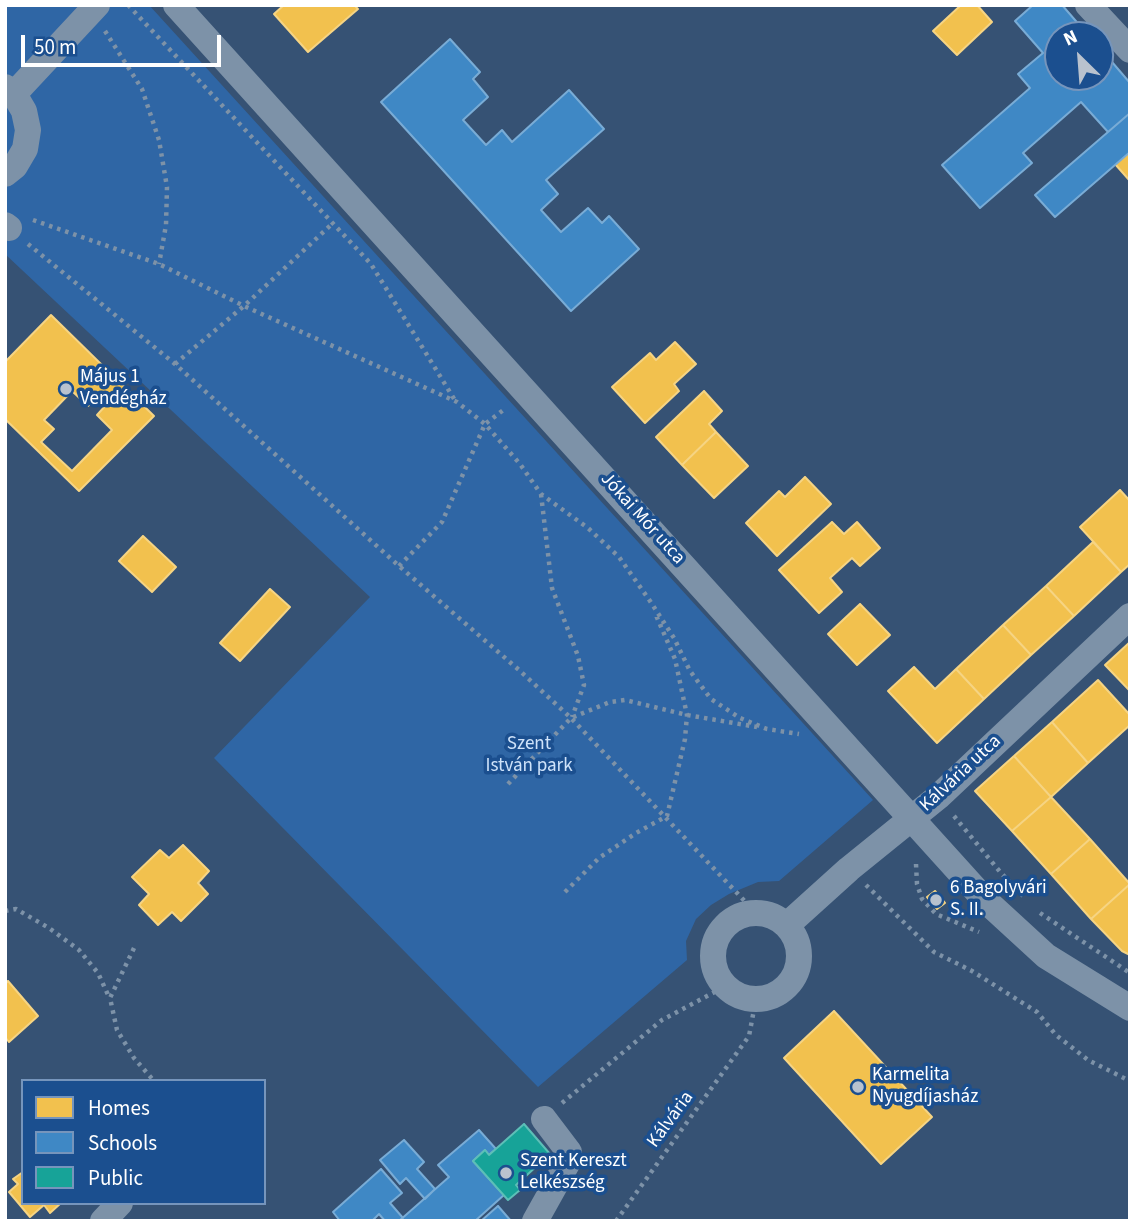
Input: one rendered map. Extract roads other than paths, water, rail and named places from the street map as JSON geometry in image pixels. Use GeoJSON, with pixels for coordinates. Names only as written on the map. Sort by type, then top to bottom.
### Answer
{"type":"FeatureCollection","features":[{"type":"Feature","properties":{"kind":"street","name":"Jókai Mór utca"},"geometry":{"type":"LineString","coordinates":[[176,5],[985,900],[1046,956],[1130,1008]]}},
{"type":"Feature","properties":{"kind":"street"},"geometry":{"type":"LineString","coordinates":[[1088,5],[1130,50]]}},
{"type":"Feature","properties":{"kind":"street"},"geometry":{"type":"LineString","coordinates":[[5,174],[15,166],[25,149],[28,130],[24,111],[10,91],[94,9]]}},
{"type":"Feature","properties":{"kind":"street","name":"Kálvária utca"},"geometry":{"type":"LineString","coordinates":[[787,925],[849,869],[938,797],[1130,617]]}},
{"type":"Feature","properties":{"kind":"street"},"geometry":{"type":"LineString","coordinates":[[756,913],[775,917],[787,925],[796,938],[800,956],[796,972],[786,986],[773,996],[756,999],[743,997],[726,986],[716,972],[713,956],[716,942],[726,926],[740,916],[756,913]]}},
{"type":"Feature","properties":{"kind":"street"},"geometry":{"type":"LineString","coordinates":[[535,1221],[568,1162],[569,1152],[565,1143],[544,1119]]}},
{"type":"Feature","properties":{"kind":"street"},"geometry":{"type":"LineString","coordinates":[[103,1221],[118,1205]]}},
{"type":"Feature","properties":{"kind":"place","name":"Május 1 Vendégház"},"geometry":{"type":"Point","coordinates":[66,389]}},
{"type":"Feature","properties":{"kind":"place","name":"6 Bagolyvári S. II."},"geometry":{"type":"Point","coordinates":[936,900]}},
{"type":"Feature","properties":{"kind":"place","name":"Karmelita Nyugdíjasház"},"geometry":{"type":"Point","coordinates":[858,1087]}},
{"type":"Feature","properties":{"kind":"place","name":"Szent Kereszt Lelkészség"},"geometry":{"type":"Point","coordinates":[506,1173]}},
{"type":"Feature","properties":{"kind":"park label","name":"Szent István park"},"geometry":{"type":"Point","coordinates":[529,756]}}]}
